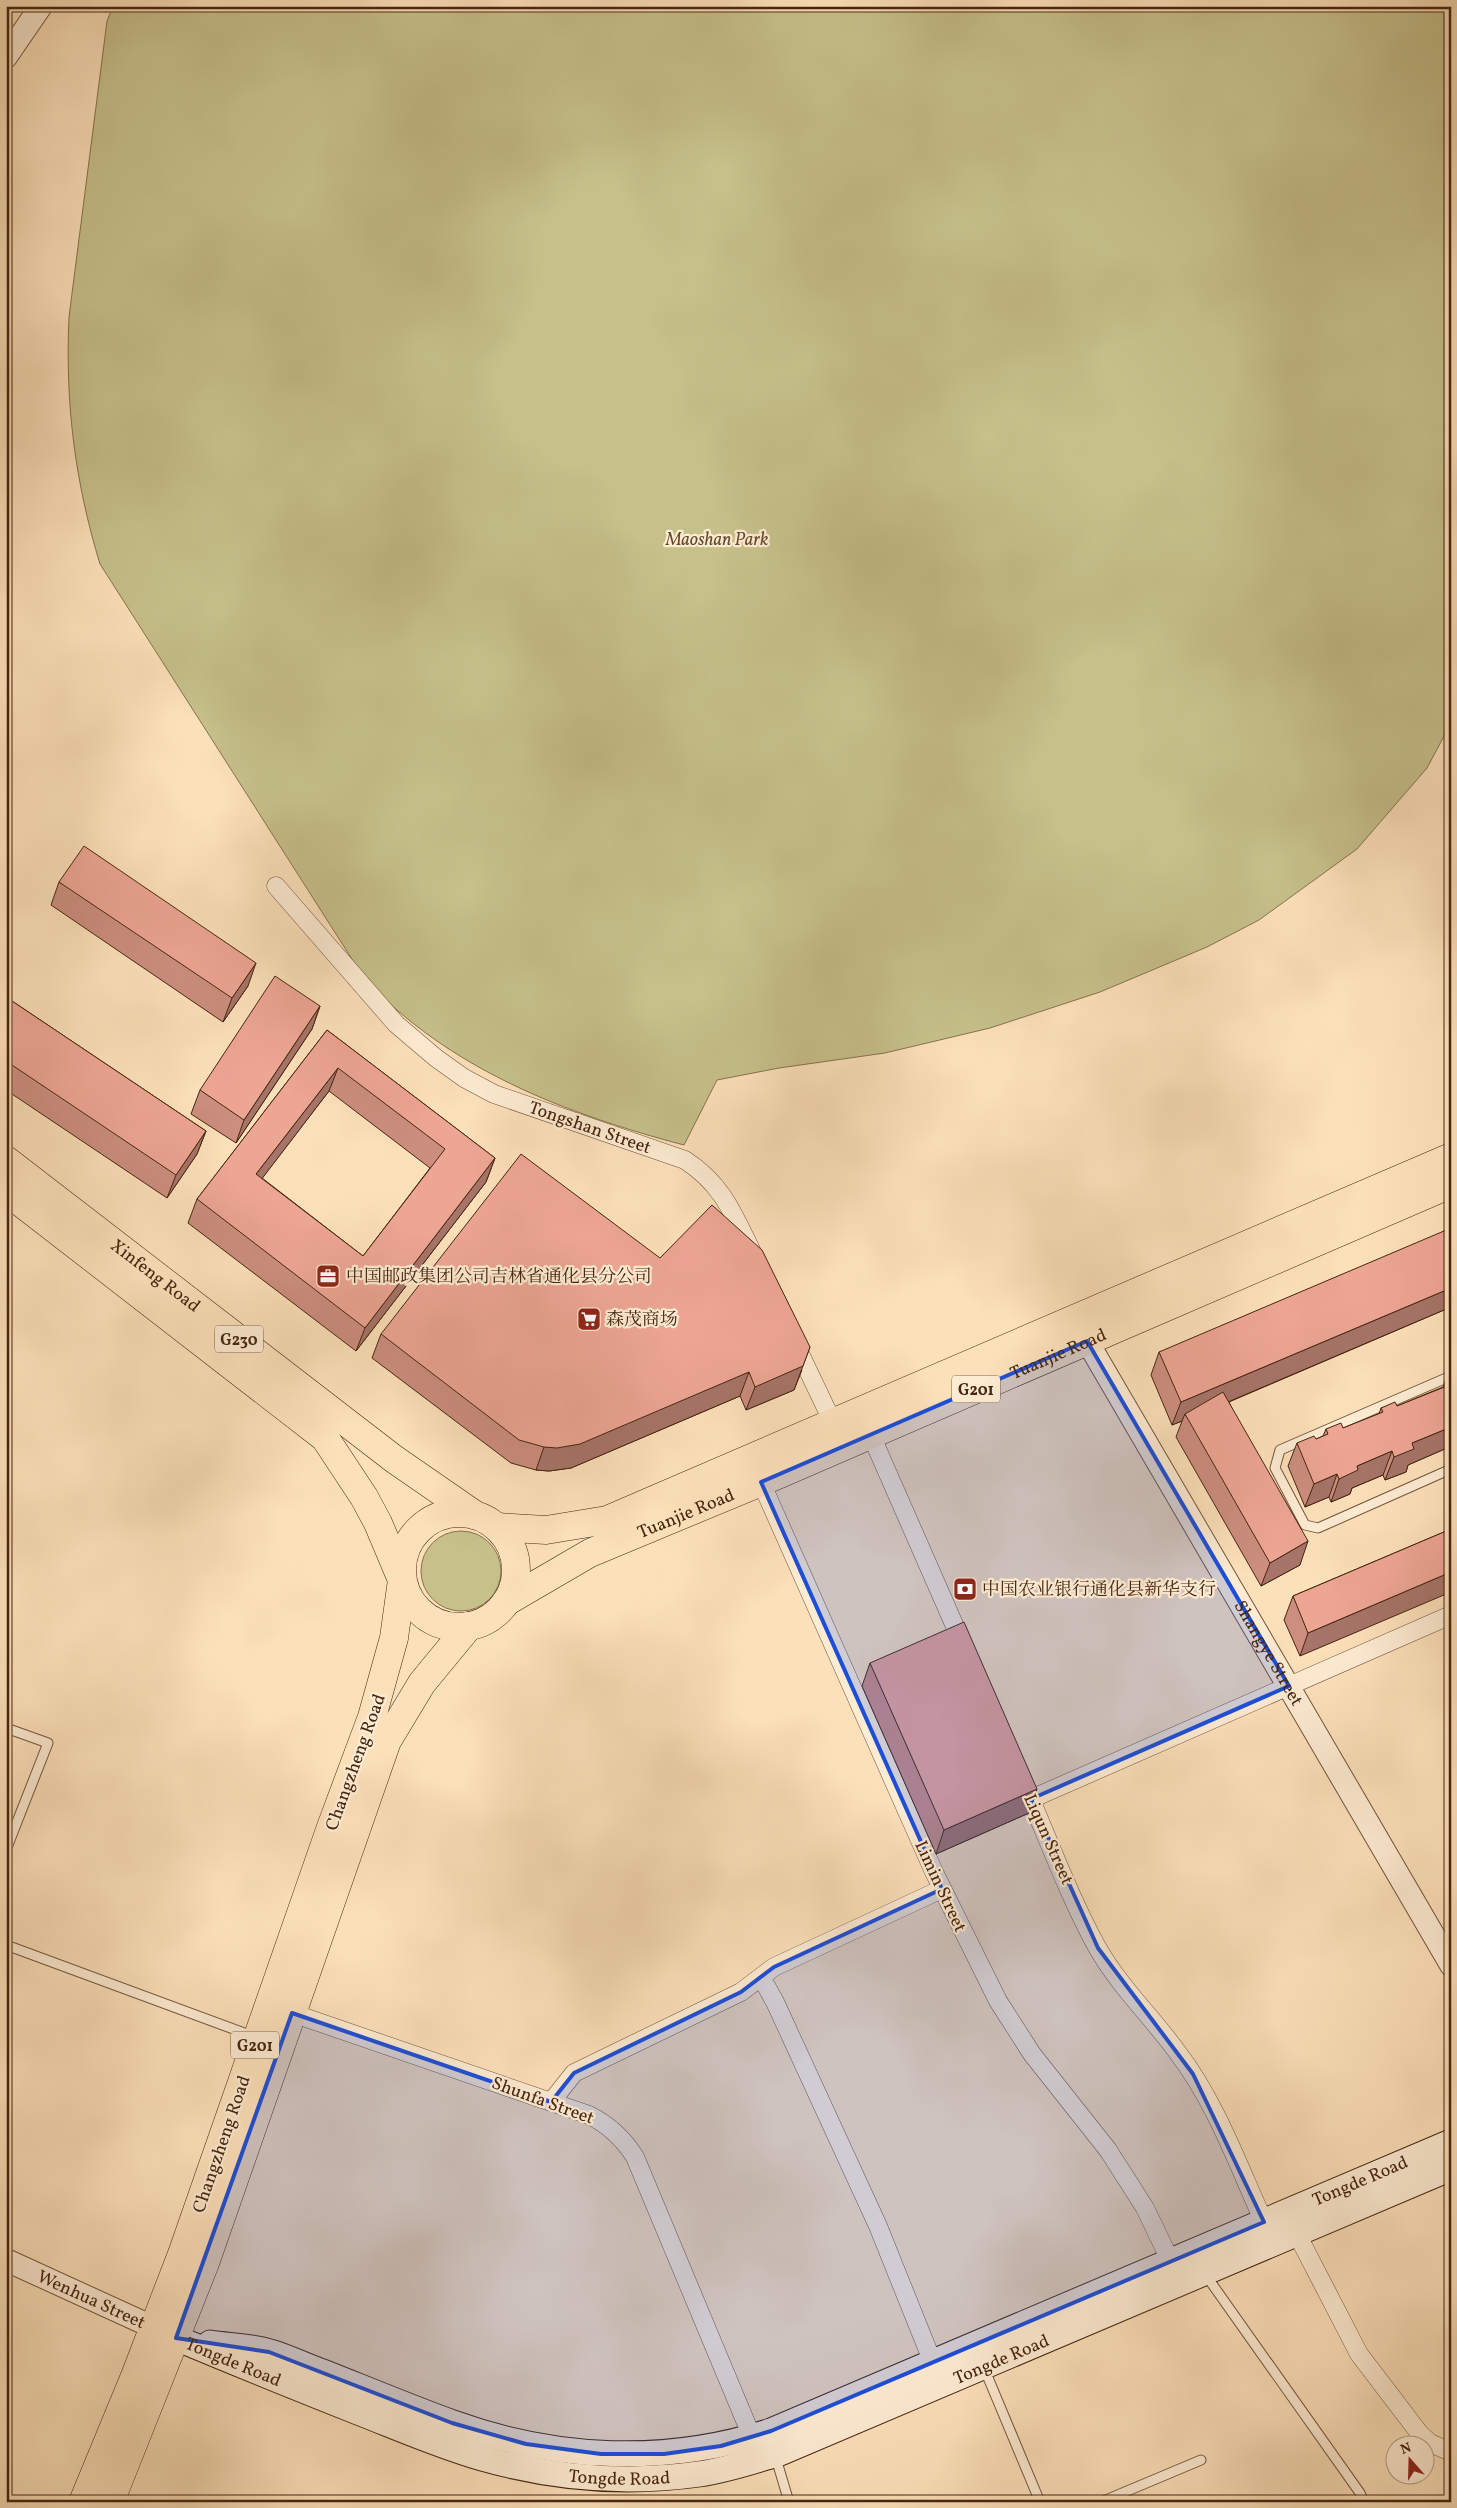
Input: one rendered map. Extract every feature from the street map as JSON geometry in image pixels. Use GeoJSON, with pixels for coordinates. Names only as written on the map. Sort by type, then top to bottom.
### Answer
{"type":"FeatureCollection","features":[{"type":"Feature","properties":{"kind":"highway","name":"Tuanjie Road"},"geometry":{"type":"LineString","coordinates":[[486,1521],[546,1530],[607,1520],[1451,1157]]}},
{"type":"Feature","properties":{"kind":"highway","name":"Xinfeng Road"},"geometry":{"type":"LineString","coordinates":[[6,1160],[394,1459],[486,1521]]}},
{"type":"Feature","properties":{"kind":"highway","name":"Tuanjie Road"},"geometry":{"type":"LineString","coordinates":[[506,1602],[590,1553],[871,1435],[1451,1184]]}},
{"type":"Feature","properties":{"kind":"highway","name":"Xinfeng Road"},"geometry":{"type":"LineString","coordinates":[[6,1191],[325,1438],[364,1496],[382,1530],[402,1580]]}},
{"type":"Feature","properties":{"kind":"highway"},"geometry":{"type":"LineString","coordinates":[[463,1512],[486,1521],[512,1547],[515,1559],[515,1582],[506,1602],[484,1622],[454,1627],[439,1624],[426,1617],[415,1607],[407,1594],[402,1580],[403,1554],[416,1531],[438,1517],[463,1512]]}},
{"type":"Feature","properties":{"kind":"highway","name":"Changzheng Road"},"geometry":{"type":"LineString","coordinates":[[110,2502],[258,2038],[372,1717],[394,1638],[402,1580]]}},
{"type":"Feature","properties":{"kind":"highway","name":"Changzheng Road"},"geometry":{"type":"LineString","coordinates":[[83,2502],[165,2333],[238,2171],[386,1741],[422,1683],[469,1626]]}},
{"type":"Feature","properties":{"kind":"main road","name":"Tongde Road"},"geometry":{"type":"LineString","coordinates":[[165,2333],[269,2352],[452,2423],[526,2444],[601,2454],[640,2454],[695,2450],[752,2437],[933,2363],[1451,2142]]}},
{"type":"Feature","properties":{"kind":"main road","name":"Tongde Road"},"geometry":{"type":"LineString","coordinates":[[165,2333],[261,2374],[444,2446],[521,2468],[599,2478],[666,2477],[726,2469],[775,2455],[984,2368],[1451,2168]]}},
{"type":"Feature","properties":{"kind":"street"},"geometry":{"type":"LineString","coordinates":[[6,57],[41,6]]}},
{"type":"Feature","properties":{"kind":"street","name":"Tongshan Street"},"geometry":{"type":"LineString","coordinates":[[276,886],[396,1024],[436,1058],[464,1078],[494,1094],[685,1160],[699,1169],[712,1181],[731,1207],[760,1270]]}},
{"type":"Feature","properties":{"kind":"street"},"geometry":{"type":"LineString","coordinates":[[786,1324],[833,1423]]}},
{"type":"Feature","properties":{"kind":"street","name":"Shangye Street"},"geometry":{"type":"LineString","coordinates":[[1087,1341],[1451,1965]]}},
{"type":"Feature","properties":{"kind":"street"},"geometry":{"type":"LineString","coordinates":[[871,1435],[971,1662]]}},
{"type":"Feature","properties":{"kind":"street","name":"Limin Street"},"geometry":{"type":"LineString","coordinates":[[761,1482],[942,1889],[1014,2028],[1108,2150],[1145,2208],[1171,2262]]}},
{"type":"Feature","properties":{"kind":"street"},"geometry":{"type":"LineString","coordinates":[[1031,1799],[1451,1615]]}},
{"type":"Feature","properties":{"kind":"street","name":"Liqun Street"},"geometry":{"type":"LineString","coordinates":[[1015,1762],[1098,1948],[1124,1986],[1178,2052],[1193,2074],[1211,2106],[1264,2222]]}},
{"type":"Feature","properties":{"kind":"street"},"geometry":{"type":"LineString","coordinates":[[551,2102],[574,2073],[741,1992],[774,1966],[942,1889]]}},
{"type":"Feature","properties":{"kind":"street"},"geometry":{"type":"LineString","coordinates":[[761,1977],[775,2002],[878,2226],[933,2363]]}},
{"type":"Feature","properties":{"kind":"street","name":"Shunfa Street"},"geometry":{"type":"LineString","coordinates":[[292,2013],[600,2120],[620,2136],[635,2156],[752,2437]]}},
{"type":"Feature","properties":{"kind":"street"},"geometry":{"type":"LineString","coordinates":[[1297,2234],[1359,2354],[1420,2434],[1430,2443],[1451,2452]]}},
{"type":"Feature","properties":{"kind":"street","name":"Wenhua Street"},"geometry":{"type":"LineString","coordinates":[[6,2260],[165,2333]]}},
{"type":"Feature","properties":{"kind":"lane"},"geometry":{"type":"LineString","coordinates":[[1451,1376],[1280,1450],[1275,1468],[1305,1525],[1318,1528],[1451,1469]]}},
{"type":"Feature","properties":{"kind":"lane"},"geometry":{"type":"LineString","coordinates":[[6,1728],[48,1743],[6,1850]]}},
{"type":"Feature","properties":{"kind":"lane"},"geometry":{"type":"LineString","coordinates":[[6,1945],[258,2038]]}},
{"type":"Feature","properties":{"kind":"lane"},"geometry":{"type":"LineString","coordinates":[[1205,2273],[1360,2493],[1364,2502]]}},
{"type":"Feature","properties":{"kind":"lane"},"geometry":{"type":"LineString","coordinates":[[984,2368],[1040,2502]]}},
{"type":"Feature","properties":{"kind":"lane"},"geometry":{"type":"LineString","coordinates":[[775,2455],[789,2502]]}},
{"type":"Feature","properties":{"kind":"lane"},"geometry":{"type":"LineString","coordinates":[[1101,2502],[1201,2460]]}},
{"type":"Feature","properties":{"kind":"highlighted area"},"geometry":{"type":"Polygon","coordinates":[[[1087,1341],[1289,1686],[1031,1799],[1098,1948],[1193,2074],[1264,2222],[771,2431],[721,2446],[664,2454],[601,2454],[526,2444],[452,2423],[269,2352],[176,2338],[292,2013],[551,2102],[574,2073],[741,1992],[774,1967],[942,1889],[761,1482],[1087,1341]]]}},
{"type":"Feature","properties":{"kind":"green space","name":"Maoshan Park"},"geometry":{"type":"Polygon","coordinates":[[[113,6],[1451,6],[1451,723],[1427,768],[1357,849],[1259,920],[1207,947],[1100,992],[990,1028],[885,1053],[779,1068],[717,1080],[684,1145],[596,1119],[553,1103],[471,1063],[433,1038],[397,1010],[364,978],[100,564],[91,533],[78,472],[70,411],[68,349],[69,317],[107,21],[113,6]]]}},
{"type":"Feature","properties":{"kind":"green space"},"geometry":{"type":"Polygon","coordinates":[[[461,1531],[476,1534],[489,1543],[498,1556],[501,1571],[498,1586],[489,1599],[476,1608],[461,1611],[446,1608],[433,1599],[424,1586],[421,1571],[424,1556],[433,1543],[446,1534],[461,1531]]]}},
{"type":"Feature","properties":{"kind":"building"},"geometry":{"type":"Polygon","coordinates":[[[84,846],[256,963],[232,998],[59,882],[84,846]]]}},
{"type":"Feature","properties":{"kind":"building"},"geometry":{"type":"Polygon","coordinates":[[[275,976],[320,1006],[244,1120],[200,1090],[275,976]]]}},
{"type":"Feature","properties":{"kind":"building"},"geometry":{"type":"Polygon","coordinates":[[[6,997],[206,1131],[176,1175],[6,1061],[6,997]]]}},
{"type":"Feature","properties":{"kind":"building"},"geometry":{"type":"Polygon","coordinates":[[[327,1030],[495,1158],[365,1328],[197,1199],[327,1030]],[[338,1068],[256,1174],[363,1256],[445,1149],[338,1068]]]}},
{"type":"Feature","properties":{"kind":"building","name":"森茂商场"},"geometry":{"type":"Polygon","coordinates":[[[521,1154],[660,1258],[712,1205],[762,1250],[810,1347],[803,1366],[755,1387],[749,1372],[580,1444],[557,1448],[544,1447],[519,1440],[381,1334],[521,1154]]]}},
{"type":"Feature","properties":{"kind":"building"},"geometry":{"type":"Polygon","coordinates":[[[1451,1228],[1451,1288],[1181,1402],[1159,1352],[1451,1228]]]}},
{"type":"Feature","properties":{"kind":"building"},"geometry":{"type":"Polygon","coordinates":[[[1451,1379],[1451,1427],[1412,1443],[1414,1449],[1394,1457],[1392,1451],[1357,1466],[1358,1470],[1339,1479],[1337,1474],[1314,1484],[1297,1443],[1314,1436],[1316,1439],[1328,1434],[1326,1429],[1341,1423],[1343,1428],[1383,1412],[1381,1408],[1395,1402],[1397,1406],[1447,1386],[1445,1381],[1451,1379]]]}},
{"type":"Feature","properties":{"kind":"building"},"geometry":{"type":"Polygon","coordinates":[[[1223,1392],[1308,1541],[1270,1563],[1185,1414],[1223,1392]]]}},
{"type":"Feature","properties":{"kind":"building"},"geometry":{"type":"Polygon","coordinates":[[[1451,1529],[1451,1572],[1308,1633],[1293,1596],[1451,1529]]]}},
{"type":"Feature","properties":{"kind":"building"},"geometry":{"type":"Polygon","coordinates":[[[964,1622],[1037,1789],[944,1830],[870,1663],[964,1622]]]}},
{"type":"Feature","properties":{"kind":"place","name":"中国邮政集团公司吉林省通化县分公司"},"geometry":{"type":"Point","coordinates":[328,1276]}},
{"type":"Feature","properties":{"kind":"place","name":"森茂商场"},"geometry":{"type":"Point","coordinates":[589,1319]}},
{"type":"Feature","properties":{"kind":"place","name":"中国农业银行通化县新华支行"},"geometry":{"type":"Point","coordinates":[965,1589]}}]}
